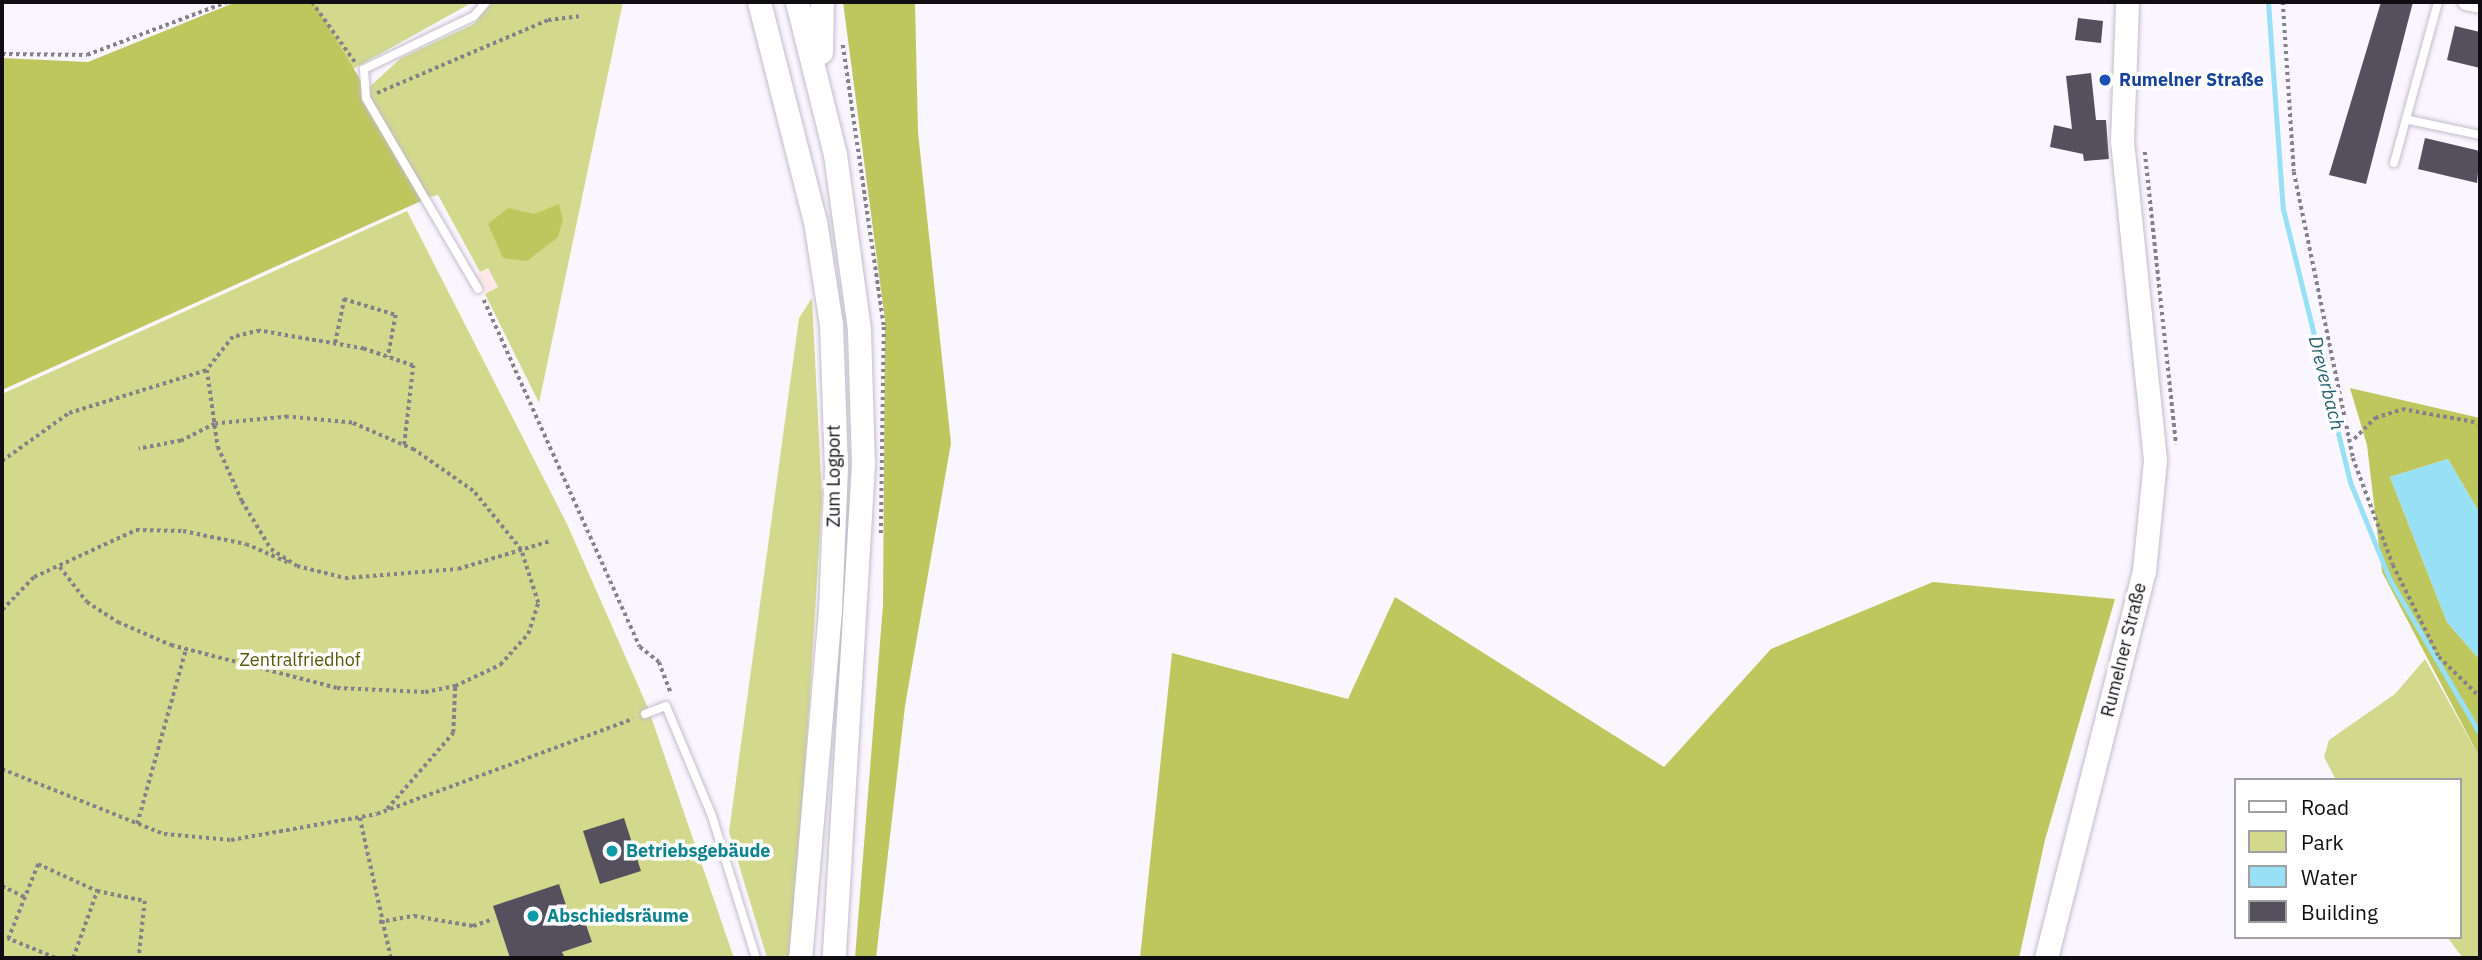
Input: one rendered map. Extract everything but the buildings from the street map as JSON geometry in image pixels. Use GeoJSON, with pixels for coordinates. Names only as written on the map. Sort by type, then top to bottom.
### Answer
{"type":"FeatureCollection","features":[{"type":"Feature","properties":{"kind":"main road","name":"Zum Logport"},"geometry":{"type":"LineString","coordinates":[[758,2],[815,221],[831,324],[836,467],[830,610],[800,958]]}},
{"type":"Feature","properties":{"kind":"main road","name":"Zum Logport"},"geometry":{"type":"LineString","coordinates":[[797,2],[820,87],[859,331],[863,464],[834,958]]}},
{"type":"Feature","properties":{"kind":"main road"},"geometry":{"type":"LineString","coordinates":[[820,87],[822,2]]}},
{"type":"Feature","properties":{"kind":"main road","name":"Rumelner Straße"},"geometry":{"type":"LineString","coordinates":[[2046,958],[2144,571],[2155,460],[2122,141],[2127,2]]}},
{"type":"Feature","properties":{"kind":"street"},"geometry":{"type":"LineString","coordinates":[[2466,2],[2480,5]]}},
{"type":"Feature","properties":{"kind":"lane"},"geometry":{"type":"LineString","coordinates":[[478,289],[366,98],[364,69],[474,16],[486,2]]}},
{"type":"Feature","properties":{"kind":"lane"},"geometry":{"type":"LineString","coordinates":[[2394,163],[2409,120],[2438,2]]}},
{"type":"Feature","properties":{"kind":"lane"},"geometry":{"type":"LineString","coordinates":[[2409,120],[2480,135]]}},
{"type":"Feature","properties":{"kind":"lane"},"geometry":{"type":"LineString","coordinates":[[645,714],[666,706],[712,816],[756,958]]}},
{"type":"Feature","properties":{"kind":"path"},"geometry":{"type":"LineString","coordinates":[[2,54],[88,55],[227,2]]}},
{"type":"Feature","properties":{"kind":"path"},"geometry":{"type":"LineString","coordinates":[[312,2],[364,69]]}},
{"type":"Feature","properties":{"kind":"path"},"geometry":{"type":"LineString","coordinates":[[2283,2],[2294,172],[2354,439],[2353,458],[2393,565],[2439,657],[2480,697]]}},
{"type":"Feature","properties":{"kind":"path"},"geometry":{"type":"LineString","coordinates":[[366,98],[548,20],[579,16]]}},
{"type":"Feature","properties":{"kind":"path"},"geometry":{"type":"LineString","coordinates":[[478,289],[640,647],[659,662],[672,691],[666,706]]}},
{"type":"Feature","properties":{"kind":"path"},"geometry":{"type":"LineString","coordinates":[[335,343],[344,299],[396,315],[388,357]]}},
{"type":"Feature","properties":{"kind":"path"},"geometry":{"type":"LineString","coordinates":[[2,461],[69,413],[207,370],[233,337],[260,331],[335,343],[413,366],[404,446]]}},
{"type":"Feature","properties":{"kind":"path"},"geometry":{"type":"LineString","coordinates":[[207,370],[215,424],[242,501],[271,549],[297,566]]}},
{"type":"Feature","properties":{"kind":"path"},"geometry":{"type":"LineString","coordinates":[[2354,439],[2375,418],[2402,409],[2480,424]]}},
{"type":"Feature","properties":{"kind":"path"},"geometry":{"type":"LineString","coordinates":[[60,567],[87,602],[186,649],[337,688],[425,692],[455,686],[500,665],[528,634],[538,603],[521,550],[473,491],[404,446],[352,423],[288,417],[215,424],[181,441],[139,449]]}},
{"type":"Feature","properties":{"kind":"path"},"geometry":{"type":"LineString","coordinates":[[2,610],[34,577],[136,530],[183,531],[246,544],[297,566],[345,578],[458,569],[550,541]]}},
{"type":"Feature","properties":{"kind":"path"},"geometry":{"type":"LineString","coordinates":[[137,824],[186,649]]}},
{"type":"Feature","properties":{"kind":"path"},"geometry":{"type":"LineString","coordinates":[[385,811],[453,733],[455,686]]}},
{"type":"Feature","properties":{"kind":"path"},"geometry":{"type":"LineString","coordinates":[[2,769],[164,834],[231,840],[360,818],[385,811],[645,714]]}},
{"type":"Feature","properties":{"kind":"path"},"geometry":{"type":"LineString","coordinates":[[360,818],[379,922],[391,958]]}},
{"type":"Feature","properties":{"kind":"path"},"geometry":{"type":"LineString","coordinates":[[55,958],[8,939],[38,864],[97,891],[145,901],[139,958]]}},
{"type":"Feature","properties":{"kind":"path"},"geometry":{"type":"LineString","coordinates":[[2,886],[25,897]]}},
{"type":"Feature","properties":{"kind":"path"},"geometry":{"type":"LineString","coordinates":[[73,958],[97,891]]}},
{"type":"Feature","properties":{"kind":"path"},"geometry":{"type":"LineString","coordinates":[[379,922],[414,916],[473,926],[492,919]]}},
{"type":"Feature","properties":{"kind":"shaded area"},"geometry":{"type":"Polygon","coordinates":[[[488,268],[498,287],[485,294],[475,275],[488,268]]]}},
{"type":"Feature","properties":{"kind":"green space"},"geometry":{"type":"Polygon","coordinates":[[[236,2],[314,2],[430,197],[2,390],[2,58],[88,62],[236,2]]]}},
{"type":"Feature","properties":{"kind":"green space"},"geometry":{"type":"Polygon","coordinates":[[[314,2],[473,2],[353,69],[314,2]]]}},
{"type":"Feature","properties":{"kind":"green space"},"geometry":{"type":"Polygon","coordinates":[[[492,2],[623,2],[539,403],[485,294],[498,287],[488,268],[480,272],[438,195],[430,197],[366,90],[401,58],[474,24],[492,2]]]}},
{"type":"Feature","properties":{"kind":"green space"},"geometry":{"type":"Polygon","coordinates":[[[843,2],[915,2],[918,132],[951,443],[905,706],[876,958],[855,958],[883,605],[885,320],[843,2]]]}},
{"type":"Feature","properties":{"kind":"green space"},"geometry":{"type":"Polygon","coordinates":[[[559,204],[563,220],[558,237],[527,261],[503,258],[488,224],[508,208],[534,214],[559,204]]]}},
{"type":"Feature","properties":{"kind":"green space","name":"Zentralfriedhof"},"geometry":{"type":"Polygon","coordinates":[[[407,211],[567,524],[648,708],[734,958],[2,958],[2,394],[407,211]]]}},
{"type":"Feature","properties":{"kind":"green space"},"geometry":{"type":"Polygon","coordinates":[[[812,298],[822,499],[792,958],[767,958],[729,832],[799,318],[812,298]]]}},
{"type":"Feature","properties":{"kind":"green space"},"geometry":{"type":"Polygon","coordinates":[[[2350,388],[2480,418],[2480,514],[2448,459],[2390,477],[2447,622],[2480,660],[2480,758],[2382,572],[2367,445],[2350,388]]]}},
{"type":"Feature","properties":{"kind":"green space"},"geometry":{"type":"Polygon","coordinates":[[[1933,582],[2115,599],[2045,840],[2019,958],[1140,958],[1172,653],[1348,699],[1395,597],[1664,767],[1771,649],[1933,582]]]}},
{"type":"Feature","properties":{"kind":"green space"},"geometry":{"type":"Polygon","coordinates":[[[2425,659],[2480,758],[2480,958],[2463,958],[2449,939],[2461,939],[2461,778],[2335,778],[2324,757],[2329,740],[2395,694],[2425,659]]]}},
{"type":"Feature","properties":{"kind":"water"},"geometry":{"type":"Polygon","coordinates":[[[2448,459],[2480,514],[2480,660],[2447,622],[2390,477],[2448,459]]]}},
{"type":"Feature","properties":{"kind":"waterway","name":"Dreverbach"},"geometry":{"type":"LineString","coordinates":[[2268,2],[2283,209],[2350,482],[2390,580],[2480,734]]}},
{"type":"Feature","properties":{"kind":"place","name":"Rumelner Straße"},"geometry":{"type":"Point","coordinates":[2105,80]}},
{"type":"Feature","properties":{"kind":"place","name":"Betriebsgebäude"},"geometry":{"type":"Point","coordinates":[612,851]}},
{"type":"Feature","properties":{"kind":"place","name":"Abschiedsräume"},"geometry":{"type":"Point","coordinates":[533,916]}}]}
